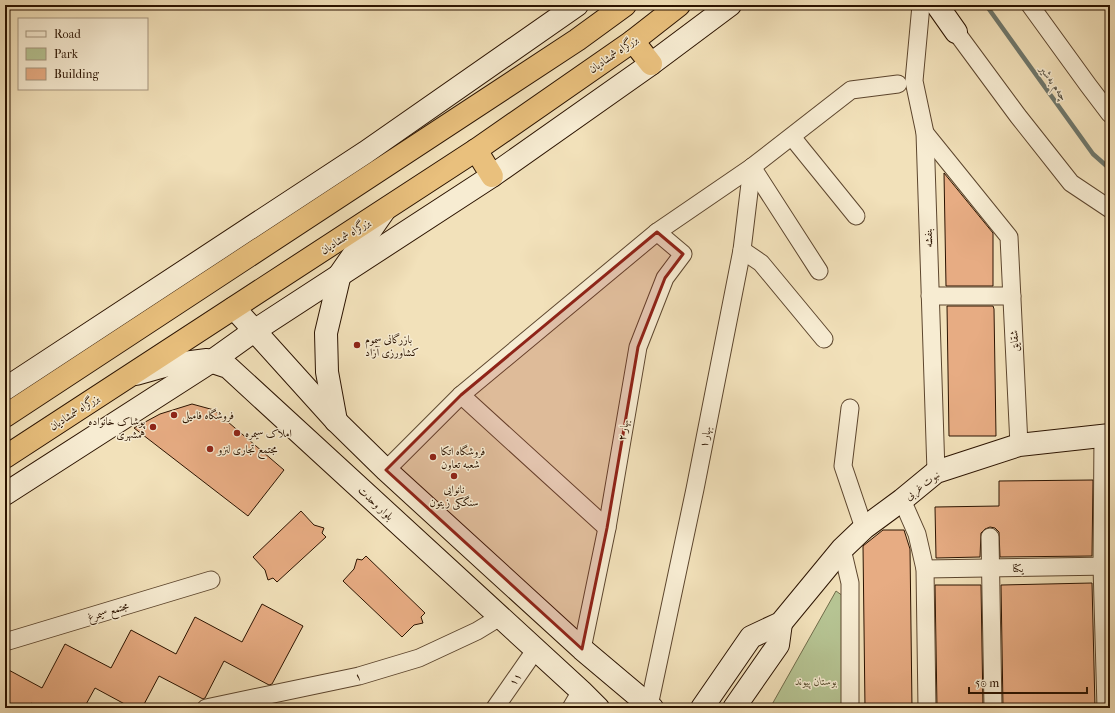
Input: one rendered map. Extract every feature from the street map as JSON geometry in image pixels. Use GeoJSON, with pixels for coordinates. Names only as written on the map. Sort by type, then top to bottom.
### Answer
{"type":"FeatureCollection","features":[{"type":"Feature","properties":{"kind":"highway"},"geometry":{"type":"LineString","coordinates":[[5,416],[577,40],[625,5]]}},
{"type":"Feature","properties":{"kind":"highway","name":"بزرگراه شمشادیان"},"geometry":{"type":"LineString","coordinates":[[5,457],[476,150],[633,41],[679,5]]}},
{"type":"Feature","properties":{"kind":"highway"},"geometry":{"type":"LineString","coordinates":[[633,41],[651,64]]}},
{"type":"Feature","properties":{"kind":"highway"},"geometry":{"type":"LineString","coordinates":[[476,150],[492,176]]}},
{"type":"Feature","properties":{"kind":"main road"},"geometry":{"type":"LineString","coordinates":[[5,389],[366,152],[577,5]]}},
{"type":"Feature","properties":{"kind":"main road"},"geometry":{"type":"LineString","coordinates":[[5,494],[212,361],[254,331],[340,274],[492,176],[651,64],[730,5]]}},
{"type":"Feature","properties":{"kind":"main road"},"geometry":{"type":"LineString","coordinates":[[937,5],[956,32]]}},
{"type":"Feature","properties":{"kind":"main road"},"geometry":{"type":"LineString","coordinates":[[336,421],[327,372],[326,333],[340,274],[384,211]]}},
{"type":"Feature","properties":{"kind":"main road"},"geometry":{"type":"LineString","coordinates":[[234,308],[336,421],[386,470],[582,649],[650,707]]}},
{"type":"Feature","properties":{"kind":"main road"},"geometry":{"type":"LineString","coordinates":[[82,339],[115,344],[120,314]]}},
{"type":"Feature","properties":{"kind":"main road"},"geometry":{"type":"LineString","coordinates":[[244,382],[242,362],[246,352],[262,350],[277,356]]}},
{"type":"Feature","properties":{"kind":"main road","name":"بلوار وحدت"},"geometry":{"type":"LineString","coordinates":[[129,376],[168,365],[207,360],[228,367],[536,650],[576,699],[598,708]]}},
{"type":"Feature","properties":{"kind":"main road","name":"نبوت غربی"},"geometry":{"type":"LineString","coordinates":[[702,708],[751,637],[781,623],[842,549],[864,528],[902,500],[936,472],[1019,445],[1106,436]]}},
{"type":"Feature","properties":{"kind":"main road"},"geometry":{"type":"LineString","coordinates":[[734,708],[778,645],[781,623]]}},
{"type":"Feature","properties":{"kind":"street","name":"بنفشه"},"geometry":{"type":"LineString","coordinates":[[921,5],[914,81],[925,133],[936,472]]}},
{"type":"Feature","properties":{"kind":"street"},"geometry":{"type":"LineString","coordinates":[[1030,5],[1110,114]]}},
{"type":"Feature","properties":{"kind":"street"},"geometry":{"type":"LineString","coordinates":[[956,32],[1018,116],[1071,183],[1110,209]]}},
{"type":"Feature","properties":{"kind":"street"},"geometry":{"type":"LineString","coordinates":[[386,470],[461,395],[656,232],[752,167],[851,90],[898,84]]}},
{"type":"Feature","properties":{"kind":"street","name":"شقایق"},"geometry":{"type":"LineString","coordinates":[[925,133],[1010,237],[1019,445]]}},
{"type":"Feature","properties":{"kind":"street"},"geometry":{"type":"LineString","coordinates":[[792,137],[856,216]]}},
{"type":"Feature","properties":{"kind":"street"},"geometry":{"type":"LineString","coordinates":[[752,167],[819,271]]}},
{"type":"Feature","properties":{"kind":"street","name":"بهار ۱"},"geometry":{"type":"LineString","coordinates":[[650,707],[742,250],[752,167]]}},
{"type":"Feature","properties":{"kind":"street","name":"بهار ۲"},"geometry":{"type":"LineString","coordinates":[[582,649],[607,528],[638,347],[665,278],[683,254],[656,232]]}},
{"type":"Feature","properties":{"kind":"street"},"geometry":{"type":"LineString","coordinates":[[742,250],[761,263],[824,339]]}},
{"type":"Feature","properties":{"kind":"street"},"geometry":{"type":"LineString","coordinates":[[930,296],[1012,296]]}},
{"type":"Feature","properties":{"kind":"street"},"geometry":{"type":"LineString","coordinates":[[461,395],[607,528]]}},
{"type":"Feature","properties":{"kind":"street"},"geometry":{"type":"LineString","coordinates":[[850,408],[843,466],[864,528]]}},
{"type":"Feature","properties":{"kind":"street"},"geometry":{"type":"LineString","coordinates":[[1106,436],[1106,708]]}},
{"type":"Feature","properties":{"kind":"street"},"geometry":{"type":"LineString","coordinates":[[902,500],[917,534],[925,569],[927,708]]}},
{"type":"Feature","properties":{"kind":"street"},"geometry":{"type":"LineString","coordinates":[[990,537],[993,708]]}},
{"type":"Feature","properties":{"kind":"street"},"geometry":{"type":"LineString","coordinates":[[842,549],[850,583],[850,708]]}},
{"type":"Feature","properties":{"kind":"street","name":"یکتا"},"geometry":{"type":"LineString","coordinates":[[925,569],[1106,566]]}},
{"type":"Feature","properties":{"kind":"street","name":"مجتمع سیمرغ"},"geometry":{"type":"LineString","coordinates":[[5,642],[211,580]]}},
{"type":"Feature","properties":{"kind":"street","name":"۱"},"geometry":{"type":"LineString","coordinates":[[206,708],[262,702],[419,658],[477,631],[500,617]]}},
{"type":"Feature","properties":{"kind":"street","name":"۱۱"},"geometry":{"type":"LineString","coordinates":[[495,708],[536,650]]}},
{"type":"Feature","properties":{"kind":"highlighted area"},"geometry":{"type":"Polygon","coordinates":[[[657,232],[683,254],[665,278],[638,347],[607,528],[582,649],[386,470],[461,395],[657,232]]]}},
{"type":"Feature","properties":{"kind":"green space","name":"بوستان پیوند"},"geometry":{"type":"Polygon","coordinates":[[[836,591],[843,596],[843,708],[770,708],[836,591]]]}},
{"type":"Feature","properties":{"kind":"building"},"geometry":{"type":"Polygon","coordinates":[[[944,173],[993,233],[993,286],[946,286],[944,173]]]}},
{"type":"Feature","properties":{"kind":"building"},"geometry":{"type":"Polygon","coordinates":[[[947,306],[993,306],[996,436],[949,436],[947,306]]]}},
{"type":"Feature","properties":{"kind":"building","name":"مجتمع تجاری لنزو"},"geometry":{"type":"Polygon","coordinates":[[[192,404],[214,410],[284,470],[248,516],[134,428],[160,414],[192,404]]]}},
{"type":"Feature","properties":{"kind":"building"},"geometry":{"type":"Polygon","coordinates":[[[1093,480],[1092,556],[1000,557],[999,532],[995,528],[990,527],[981,533],[980,557],[936,558],[935,507],[999,506],[999,481],[1093,480]]]}},
{"type":"Feature","properties":{"kind":"building"},"geometry":{"type":"Polygon","coordinates":[[[301,511],[314,525],[324,528],[322,533],[326,537],[277,582],[273,578],[268,580],[265,570],[253,557],[301,511]]]}},
{"type":"Feature","properties":{"kind":"building"},"geometry":{"type":"Polygon","coordinates":[[[883,530],[904,530],[910,549],[912,708],[865,708],[863,546],[883,530]]]}},
{"type":"Feature","properties":{"kind":"building"},"geometry":{"type":"Polygon","coordinates":[[[366,556],[425,613],[421,617],[423,623],[414,625],[402,637],[343,581],[354,569],[357,559],[362,560],[366,556]]]}},
{"type":"Feature","properties":{"kind":"building"},"geometry":{"type":"Polygon","coordinates":[[[1092,583],[1095,708],[1003,708],[1001,585],[1092,583]]]}},
{"type":"Feature","properties":{"kind":"building"},"geometry":{"type":"Polygon","coordinates":[[[935,585],[981,585],[983,708],[937,708],[935,585]]]}},
{"type":"Feature","properties":{"kind":"building"},"geometry":{"type":"Polygon","coordinates":[[[262,604],[303,626],[272,684],[269,685],[224,661],[205,698],[203,699],[159,676],[142,708],[132,708],[95,688],[84,708],[39,708],[31,703],[28,708],[5,708],[5,668],[42,688],[65,644],[111,668],[131,630],[176,654],[195,617],[242,642],[262,604]]]}},
{"type":"Feature","properties":{"kind":"waterway","name":"چەم بەشیر"},"geometry":{"type":"LineString","coordinates":[[986,5],[1093,154],[1110,169]]}},
{"type":"Feature","properties":{"kind":"place","name":"بازرگانی سموم کشاورزی آزاد"},"geometry":{"type":"Point","coordinates":[357,345]}},
{"type":"Feature","properties":{"kind":"place","name":"فروشگاه فامیلی"},"geometry":{"type":"Point","coordinates":[174,415]}},
{"type":"Feature","properties":{"kind":"place","name":"پوشاک خانواده همشهری"},"geometry":{"type":"Point","coordinates":[153,427]}},
{"type":"Feature","properties":{"kind":"place","name":"املاک سیمره"},"geometry":{"type":"Point","coordinates":[237,433]}},
{"type":"Feature","properties":{"kind":"place","name":"مجتمع تجاری لنزو"},"geometry":{"type":"Point","coordinates":[210,449]}},
{"type":"Feature","properties":{"kind":"place","name":"فروشگاه اتکا شعبه تعاون"},"geometry":{"type":"Point","coordinates":[433,457]}},
{"type":"Feature","properties":{"kind":"place","name":"نانوایی سنگکی زیتون"},"geometry":{"type":"Point","coordinates":[454,476]}}]}
